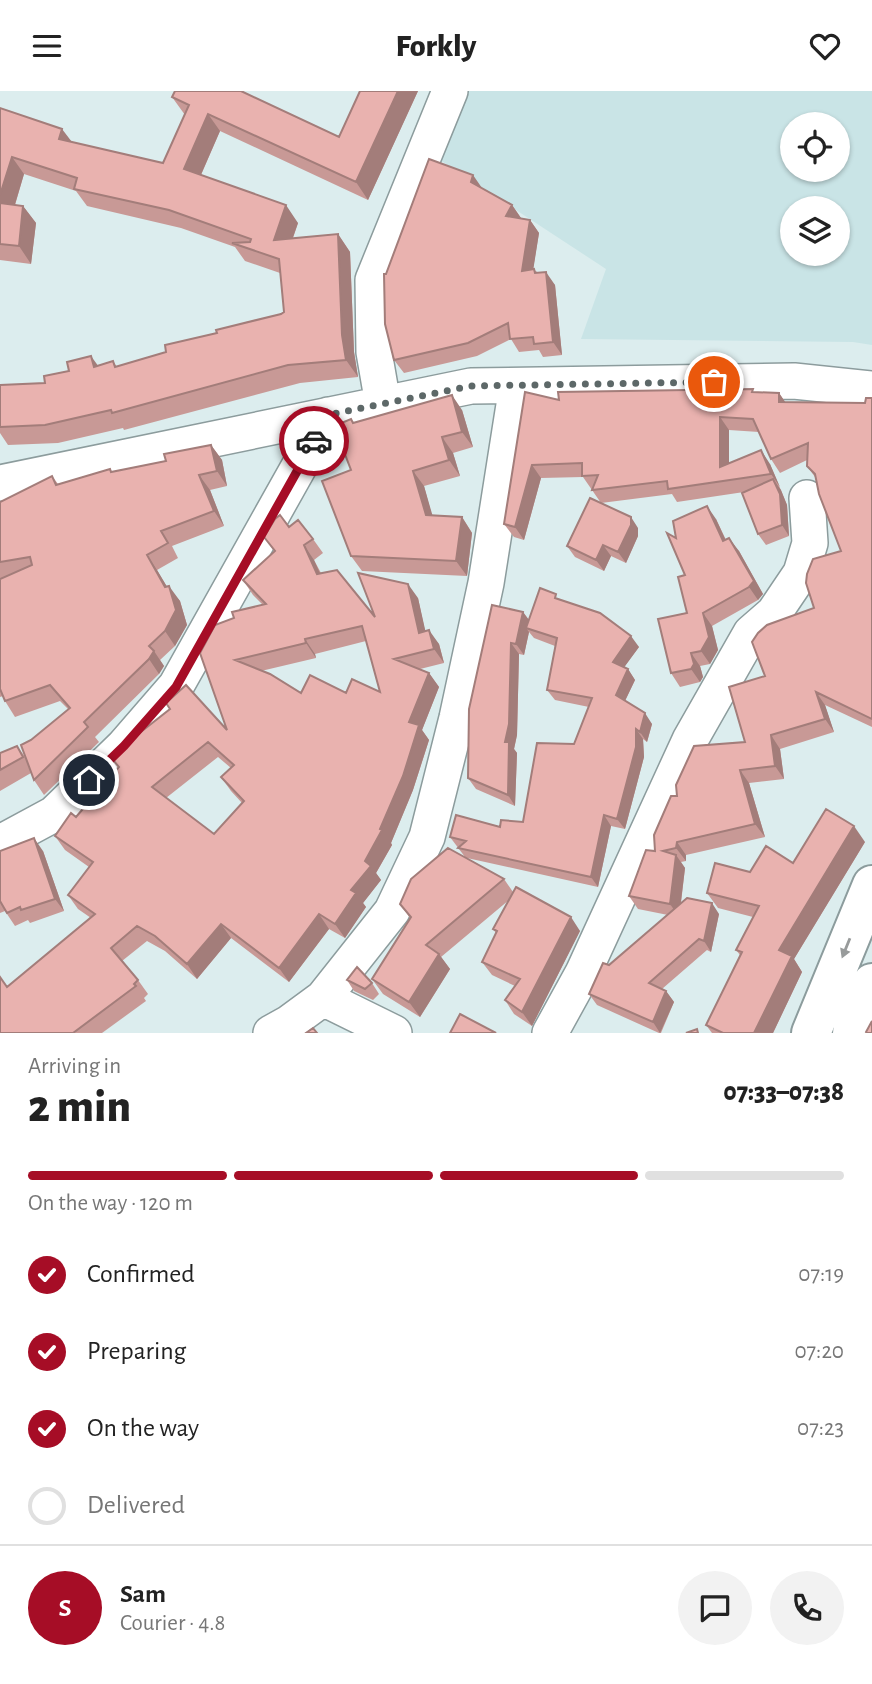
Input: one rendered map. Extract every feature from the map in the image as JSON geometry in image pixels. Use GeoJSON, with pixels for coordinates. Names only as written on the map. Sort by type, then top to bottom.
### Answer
{"type":"FeatureCollection","features":[{"type":"Feature","properties":{"kind":"highway"},"geometry":{"type":"LineString","coordinates":[[811,1033],[872,885]]}},
{"type":"Feature","properties":{"kind":"highway"},"geometry":{"type":"LineString","coordinates":[[852,1033],[872,983]]}},
{"type":"Feature","properties":{"kind":"street"},"geometry":{"type":"LineString","coordinates":[[383,404],[374,352],[373,280],[450,91]]}},
{"type":"Feature","properties":{"kind":"street"},"geometry":{"type":"LineString","coordinates":[[0,483],[471,386],[794,381],[872,389]]}},
{"type":"Feature","properties":{"kind":"street"},"geometry":{"type":"LineString","coordinates":[[271,1033],[323,998],[392,911],[428,837],[486,583],[517,386]]}},
{"type":"Feature","properties":{"kind":"street"},"geometry":{"type":"LineString","coordinates":[[0,843],[54,814],[124,746],[176,687],[328,415]]}},
{"type":"Feature","properties":{"kind":"street"},"geometry":{"type":"LineString","coordinates":[[550,1033],[583,973],[690,740],[751,633],[774,613],[801,573],[810,543],[807,498]]}},
{"type":"Feature","properties":{"kind":"street"},"geometry":{"type":"LineString","coordinates":[[323,998],[394,1033]]}},
{"type":"Feature","properties":{"kind":"shaded area"},"geometry":{"type":"Polygon","coordinates":[[[432,91],[872,91],[872,345],[853,342],[581,339],[606,269],[411,141],[432,91]]]}},
{"type":"Feature","properties":{"kind":"building"},"geometry":{"type":"Polygon","coordinates":[[[175,91],[241,91],[339,137],[360,91],[398,91],[356,182],[208,114],[184,169],[286,205],[274,240],[338,234],[342,335],[346,360],[288,365],[112,413],[111,410],[45,425],[0,427],[0,385],[45,383],[44,376],[69,371],[67,362],[91,356],[94,367],[113,361],[115,367],[166,352],[165,345],[217,333],[216,330],[284,312],[279,259],[232,243],[250,242],[251,239],[169,210],[74,189],[77,178],[12,157],[0,195],[0,108],[62,129],[59,139],[163,163],[189,105],[172,97],[175,91]]]}},
{"type":"Feature","properties":{"kind":"building"},"geometry":{"type":"Polygon","coordinates":[[[429,159],[473,175],[471,182],[512,205],[506,216],[530,220],[522,271],[534,269],[535,273],[546,272],[553,342],[534,344],[533,337],[510,339],[508,323],[468,343],[394,360],[385,324],[384,274],[429,159]]]}},
{"type":"Feature","properties":{"kind":"building"},"geometry":{"type":"Polygon","coordinates":[[[0,203],[23,206],[19,246],[0,244],[0,203]]]}},
{"type":"Feature","properties":{"kind":"building"},"geometry":{"type":"Polygon","coordinates":[[[753,389],[752,392],[779,393],[779,402],[865,403],[866,398],[872,398],[872,719],[816,692],[825,719],[771,735],[775,766],[740,770],[755,824],[677,842],[676,848],[663,851],[676,855],[670,904],[629,896],[646,850],[655,851],[654,835],[671,796],[677,796],[676,785],[694,746],[745,742],[729,687],[765,676],[752,642],[767,625],[814,608],[806,583],[813,559],[841,551],[819,494],[815,474],[807,466],[808,443],[771,459],[753,419],[720,417],[720,467],[761,450],[771,474],[668,489],[667,481],[592,490],[598,475],[582,476],[582,463],[532,465],[515,527],[504,524],[525,392],[559,400],[558,392],[753,389]]]}},
{"type":"Feature","properties":{"kind":"building"},"geometry":{"type":"Polygon","coordinates":[[[452,395],[462,432],[442,437],[449,460],[413,471],[426,515],[462,517],[456,561],[351,556],[322,481],[351,470],[334,426],[351,419],[353,423],[452,395]]]}},
{"type":"Feature","properties":{"kind":"building"},"geometry":{"type":"Polygon","coordinates":[[[211,445],[217,471],[199,475],[214,511],[161,531],[168,543],[147,555],[165,587],[169,586],[176,610],[165,631],[149,646],[154,651],[149,659],[84,722],[88,727],[34,780],[21,745],[70,708],[50,685],[5,701],[0,689],[0,579],[32,565],[30,557],[0,562],[0,502],[52,476],[56,485],[110,469],[111,472],[166,461],[164,454],[211,445]]]}},
{"type":"Feature","properties":{"kind":"building"},"geometry":{"type":"Polygon","coordinates":[[[773,479],[780,494],[782,525],[758,534],[742,493],[773,479]]]}},
{"type":"Feature","properties":{"kind":"building"},"geometry":{"type":"Polygon","coordinates":[[[590,498],[631,517],[631,525],[618,552],[603,545],[596,560],[567,546],[590,498]]]}},
{"type":"Feature","properties":{"kind":"building"},"geometry":{"type":"Polygon","coordinates":[[[707,506],[723,541],[729,538],[754,581],[749,587],[703,613],[709,637],[701,651],[691,653],[694,664],[691,669],[671,673],[658,619],[687,613],[678,577],[685,575],[667,533],[676,538],[673,521],[707,506]]]}},
{"type":"Feature","properties":{"kind":"building"},"geometry":{"type":"Polygon","coordinates":[[[280,515],[289,527],[298,520],[313,539],[304,545],[317,574],[337,570],[375,617],[358,573],[408,584],[419,633],[429,630],[434,649],[394,659],[429,673],[409,722],[419,725],[403,776],[380,829],[382,830],[365,861],[371,866],[351,890],[356,893],[335,924],[319,914],[279,968],[221,924],[187,964],[155,936],[137,926],[111,948],[138,980],[134,984],[136,986],[73,1033],[0,1033],[0,977],[7,987],[95,914],[68,895],[93,862],[55,836],[71,813],[76,817],[119,767],[113,760],[137,735],[170,709],[166,703],[186,685],[227,730],[200,653],[215,625],[234,618],[232,612],[266,604],[243,580],[275,551],[264,537],[280,515]],[[362,626],[305,639],[306,643],[235,660],[270,674],[301,693],[310,675],[346,693],[352,679],[380,692],[362,626]],[[208,742],[152,787],[214,834],[244,801],[221,777],[234,765],[208,742]]]}},
{"type":"Feature","properties":{"kind":"building"},"geometry":{"type":"Polygon","coordinates":[[[540,588],[556,594],[555,598],[600,613],[631,636],[613,662],[628,669],[616,695],[645,713],[640,732],[636,729],[636,747],[617,819],[604,815],[591,877],[458,848],[466,841],[450,837],[456,815],[500,827],[501,820],[523,822],[537,743],[574,744],[592,698],[547,690],[557,638],[526,628],[540,588]]]}},
{"type":"Feature","properties":{"kind":"building"},"geometry":{"type":"Polygon","coordinates":[[[492,605],[523,612],[516,644],[511,643],[509,724],[505,742],[509,742],[508,795],[468,778],[469,709],[492,605]]]}},
{"type":"Feature","properties":{"kind":"building"},"geometry":{"type":"Polygon","coordinates":[[[17,746],[23,757],[0,770],[0,753],[17,746]]]}},
{"type":"Feature","properties":{"kind":"building"},"geometry":{"type":"Polygon","coordinates":[[[826,809],[854,826],[779,950],[792,956],[754,1033],[723,1033],[706,1025],[742,952],[736,950],[759,906],[707,893],[715,863],[750,872],[766,846],[793,863],[826,809]]]}},
{"type":"Feature","properties":{"kind":"building"},"geometry":{"type":"Polygon","coordinates":[[[34,838],[55,899],[21,910],[20,907],[7,913],[0,901],[0,851],[34,838]]]}},
{"type":"Feature","properties":{"kind":"building"},"geometry":{"type":"Polygon","coordinates":[[[448,848],[504,879],[426,945],[439,954],[409,1002],[372,979],[411,917],[400,904],[411,879],[448,848]]]}},
{"type":"Feature","properties":{"kind":"building"},"geometry":{"type":"Polygon","coordinates":[[[516,887],[571,917],[522,1012],[505,1000],[520,979],[482,962],[497,931],[493,929],[516,887]]]}},
{"type":"Feature","properties":{"kind":"building"},"geometry":{"type":"Polygon","coordinates":[[[687,898],[712,903],[704,941],[699,939],[649,983],[666,991],[653,1022],[589,994],[603,963],[609,965],[687,898]]]}},
{"type":"Feature","properties":{"kind":"building"},"geometry":{"type":"Polygon","coordinates":[[[357,967],[372,983],[365,989],[347,980],[357,967]]]}},
{"type":"Feature","properties":{"kind":"building"},"geometry":{"type":"Polygon","coordinates":[[[460,1014],[496,1033],[450,1033],[460,1014]]]}},
{"type":"Feature","properties":{"kind":"building"},"geometry":{"type":"Polygon","coordinates":[[[872,1021],[872,1033],[867,1033],[866,1032],[872,1021]]]}},
{"type":"Feature","properties":{"kind":"way so far"},"geometry":{"type":"LineString","coordinates":[[314,441],[328,415],[471,386],[714,382]]}},
{"type":"Feature","properties":{"kind":"route"},"geometry":{"type":"LineString","coordinates":[[89,780],[124,746],[176,687],[314,441]]}}]}
